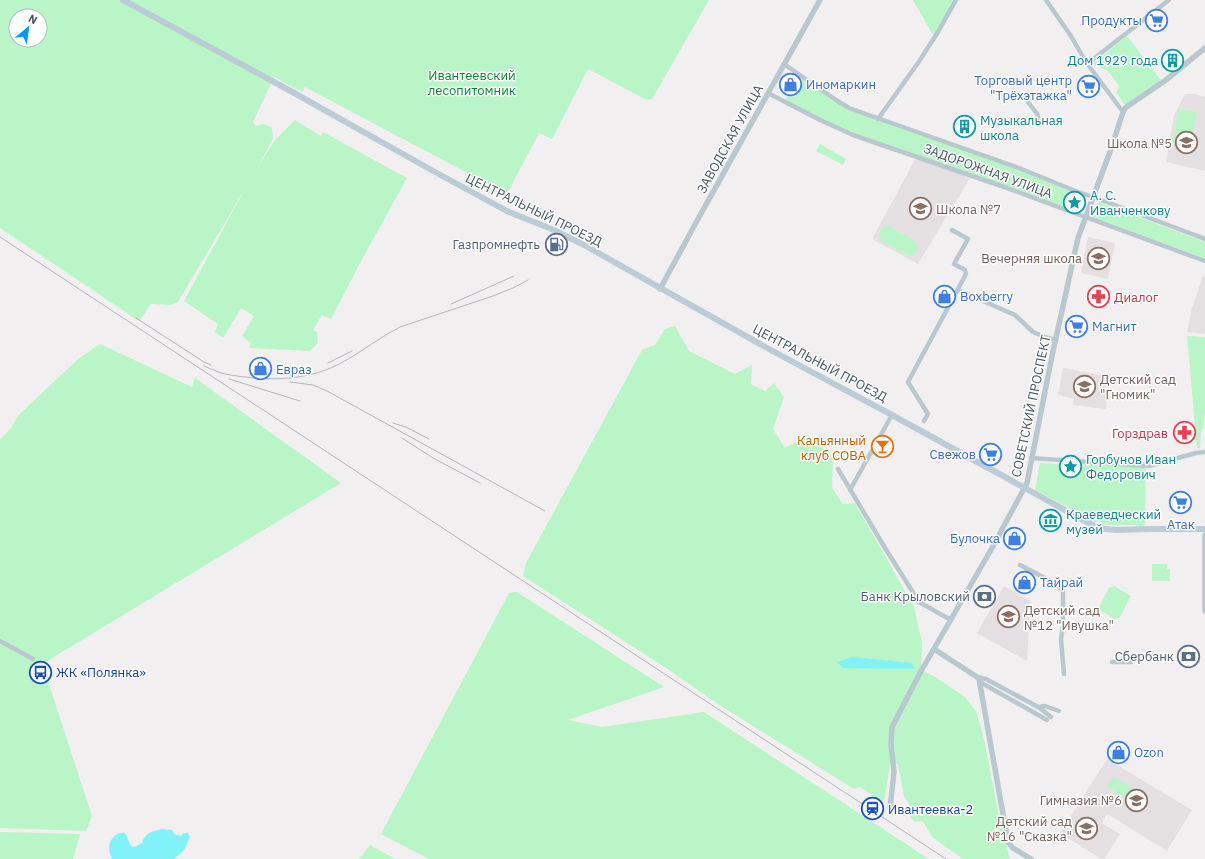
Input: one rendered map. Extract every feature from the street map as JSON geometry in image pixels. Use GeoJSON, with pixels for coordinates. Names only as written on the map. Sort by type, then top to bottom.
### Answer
{"type":"FeatureCollection","features":[{"type":"Feature","properties":{"kind":"main road","name":"ЦЕНТРАЛЬНЫЙ ПРОЕЗД"},"geometry":{"type":"LineString","coordinates":[[123,0],[509,212],[575,240],[660,289],[1082,520],[1097,527],[1116,530],[1205,530]]}},
{"type":"Feature","properties":{"kind":"street","name":"ЗАВОДСКАЯ УЛИЦА"},"geometry":{"type":"LineString","coordinates":[[660,289],[820,0]]}},
{"type":"Feature","properties":{"kind":"street"},"geometry":{"type":"LineString","coordinates":[[878,119],[918,63],[956,0]]}},
{"type":"Feature","properties":{"kind":"street"},"geometry":{"type":"LineString","coordinates":[[1046,0],[1087,64],[1123,112],[1125,108],[1166,80],[1205,48]]}},
{"type":"Feature","properties":{"kind":"street"},"geometry":{"type":"LineString","coordinates":[[1087,64],[1169,0]]}},
{"type":"Feature","properties":{"kind":"street","name":"ЗАДОРОЖНАЯ УЛИЦА"},"geometry":{"type":"LineString","coordinates":[[784,64],[849,108],[1019,168],[1073,190],[1205,239]]}},
{"type":"Feature","properties":{"kind":"street","name":"ЗАДОРОЖНАЯ УЛИЦА"},"geometry":{"type":"LineString","coordinates":[[768,93],[853,135],[1007,188],[1205,261]]}},
{"type":"Feature","properties":{"kind":"street"},"geometry":{"type":"LineString","coordinates":[[1028,102],[1038,115],[1037,120]]}},
{"type":"Feature","properties":{"kind":"street","name":"СОВЕТСКИЙ ПРОСПЕКТ"},"geometry":{"type":"LineString","coordinates":[[890,808],[894,772],[891,744],[892,727],[1027,483],[1077,242],[1123,112]]}},
{"type":"Feature","properties":{"kind":"street"},"geometry":{"type":"LineString","coordinates":[[924,421],[928,414],[908,382],[966,274],[965,270],[954,264],[968,239],[952,230]]}},
{"type":"Feature","properties":{"kind":"street"},"geometry":{"type":"LineString","coordinates":[[958,290],[1015,315],[1033,332],[1056,340]]}},
{"type":"Feature","properties":{"kind":"street"},"geometry":{"type":"LineString","coordinates":[[850,490],[892,415]]}},
{"type":"Feature","properties":{"kind":"street"},"geometry":{"type":"LineString","coordinates":[[1031,458],[1149,466],[1196,453],[1205,452]]}},
{"type":"Feature","properties":{"kind":"street"},"geometry":{"type":"LineString","coordinates":[[838,469],[919,602],[951,620]]}},
{"type":"Feature","properties":{"kind":"street"},"geometry":{"type":"LineString","coordinates":[[1205,536],[1205,611]]}},
{"type":"Feature","properties":{"kind":"street"},"geometry":{"type":"LineString","coordinates":[[1020,565],[1047,579],[1063,590],[1063,626],[1061,639],[1064,674]]}},
{"type":"Feature","properties":{"kind":"street"},"geometry":{"type":"LineString","coordinates":[[0,641],[33,659]]}},
{"type":"Feature","properties":{"kind":"street"},"geometry":{"type":"LineString","coordinates":[[934,649],[977,677],[986,679],[1038,707],[1049,718],[980,682]]}},
{"type":"Feature","properties":{"kind":"street"},"geometry":{"type":"LineString","coordinates":[[1112,662],[1132,662]]}},
{"type":"Feature","properties":{"kind":"street"},"geometry":{"type":"LineString","coordinates":[[977,677],[980,682],[1008,842],[1013,848],[1031,859]]}},
{"type":"Feature","properties":{"kind":"street"},"geometry":{"type":"LineString","coordinates":[[1038,707],[1045,706],[1059,712]]}},
{"type":"Feature","properties":{"kind":"shaded area","name":"Школа №5"},"geometry":{"type":"Polygon","coordinates":[[[1185,94],[1195,94],[1205,97],[1205,171],[1166,162],[1174,115],[1185,94]]]}},
{"type":"Feature","properties":{"kind":"shaded area","name":"Школа №7"},"geometry":{"type":"Polygon","coordinates":[[[916,158],[970,178],[918,264],[872,239],[916,158]]]}},
{"type":"Feature","properties":{"kind":"shaded area","name":"Вечерняя школа"},"geometry":{"type":"Polygon","coordinates":[[[1088,237],[1115,243],[1108,279],[1081,273],[1088,237]]]}},
{"type":"Feature","properties":{"kind":"shaded area"},"geometry":{"type":"Polygon","coordinates":[[[1203,276],[1205,277],[1205,334],[1187,332],[1192,308],[1203,276]]]}},
{"type":"Feature","properties":{"kind":"shaded area","name":"Детский сад \"Гномик\""},"geometry":{"type":"Polygon","coordinates":[[[1063,368],[1110,377],[1106,409],[1073,405],[1074,399],[1058,395],[1063,368]]]}},
{"type":"Feature","properties":{"kind":"shaded area","name":"Детский сад №12 \"Ивушка\""},"geometry":{"type":"Polygon","coordinates":[[[1004,586],[1031,601],[1027,661],[977,633],[1004,586]]]}},
{"type":"Feature","properties":{"kind":"shaded area","name":"Гимназия №6"},"geometry":{"type":"Polygon","coordinates":[[[1107,759],[1192,810],[1167,851],[1107,814],[1102,823],[1120,834],[1104,859],[1101,859],[1060,833],[1107,759]]]}},
{"type":"Feature","properties":{"kind":"green space","name":"Ивантеевский лесопитомник"},"geometry":{"type":"Polygon","coordinates":[[[0,0],[709,0],[652,99],[647,100],[588,69],[552,139],[539,133],[507,194],[305,87],[302,92],[274,77],[253,122],[256,126],[264,124],[272,128],[273,138],[259,165],[275,140],[295,120],[321,136],[323,132],[407,178],[331,319],[322,315],[313,330],[317,332],[318,343],[310,351],[249,348],[251,343],[242,336],[254,316],[241,308],[223,338],[215,332],[218,324],[184,301],[246,187],[178,302],[170,305],[151,304],[139,321],[0,228],[0,0]]]}},
{"type":"Feature","properties":{"kind":"green space"},"geometry":{"type":"Polygon","coordinates":[[[913,0],[954,0],[934,37],[913,0]]]}},
{"type":"Feature","properties":{"kind":"green space"},"geometry":{"type":"Polygon","coordinates":[[[1127,36],[1161,80],[1125,105],[1116,92],[1119,86],[1108,71],[1096,66],[1094,63],[1127,36]]]}},
{"type":"Feature","properties":{"kind":"green space"},"geometry":{"type":"Polygon","coordinates":[[[803,79],[817,90],[849,108],[1019,168],[1066,190],[1085,196],[1080,213],[858,136],[785,101],[788,94],[795,97],[803,79]]]}},
{"type":"Feature","properties":{"kind":"green space"},"geometry":{"type":"Polygon","coordinates":[[[1179,109],[1197,112],[1190,150],[1172,146],[1179,109]]]}},
{"type":"Feature","properties":{"kind":"green space"},"geometry":{"type":"Polygon","coordinates":[[[820,144],[846,159],[843,165],[816,151],[820,144]]]}},
{"type":"Feature","properties":{"kind":"green space"},"geometry":{"type":"Polygon","coordinates":[[[1099,202],[1205,242],[1205,258],[1093,218],[1099,202]]]}},
{"type":"Feature","properties":{"kind":"green space"},"geometry":{"type":"Polygon","coordinates":[[[886,226],[915,241],[918,247],[915,254],[910,256],[907,255],[882,241],[879,235],[883,227],[886,226]]]}},
{"type":"Feature","properties":{"kind":"green space"},"geometry":{"type":"Polygon","coordinates":[[[675,326],[689,351],[735,374],[752,365],[751,384],[765,391],[774,383],[784,397],[773,429],[785,448],[808,435],[833,459],[832,488],[843,504],[855,503],[914,607],[922,642],[921,670],[935,677],[965,697],[976,711],[984,739],[998,811],[1010,859],[963,859],[932,837],[924,823],[921,821],[915,822],[910,817],[914,812],[904,796],[898,765],[895,762],[890,763],[885,797],[882,802],[860,787],[854,789],[721,706],[663,666],[523,576],[526,563],[642,350],[655,345],[665,329],[675,326]]]}},
{"type":"Feature","properties":{"kind":"green space"},"geometry":{"type":"Polygon","coordinates":[[[1187,336],[1205,337],[1205,410],[1203,429],[1201,429],[1200,448],[1197,448],[1187,336]]]}},
{"type":"Feature","properties":{"kind":"green space"},"geometry":{"type":"Polygon","coordinates":[[[100,344],[192,387],[195,378],[341,483],[49,660],[45,664],[45,672],[92,816],[86,831],[0,828],[0,440],[23,411],[77,360],[100,344]]]}},
{"type":"Feature","properties":{"kind":"green space"},"geometry":{"type":"Polygon","coordinates":[[[1040,463],[1083,466],[1084,463],[1146,467],[1145,525],[1109,525],[1098,523],[1035,490],[1040,463]]]}},
{"type":"Feature","properties":{"kind":"green space"},"geometry":{"type":"Polygon","coordinates":[[[1152,564],[1167,564],[1167,569],[1170,569],[1170,581],[1152,581],[1152,564]]]}},
{"type":"Feature","properties":{"kind":"green space"},"geometry":{"type":"Polygon","coordinates":[[[1114,586],[1131,596],[1120,617],[1115,619],[1098,609],[1109,588],[1114,586]]]}},
{"type":"Feature","properties":{"kind":"green space"},"geometry":{"type":"Polygon","coordinates":[[[517,592],[664,687],[568,720],[602,727],[704,712],[929,859],[429,859],[381,834],[509,593],[517,592]]]}},
{"type":"Feature","properties":{"kind":"green space"},"geometry":{"type":"Polygon","coordinates":[[[1113,777],[1138,791],[1132,801],[1107,787],[1113,777]]]}},
{"type":"Feature","properties":{"kind":"green space"},"geometry":{"type":"Polygon","coordinates":[[[0,832],[80,834],[73,859],[0,859],[0,832]]]}},
{"type":"Feature","properties":{"kind":"green space"},"geometry":{"type":"Polygon","coordinates":[[[370,845],[395,859],[359,859],[370,845]]]}},
{"type":"Feature","properties":{"kind":"water"},"geometry":{"type":"Polygon","coordinates":[[[852,657],[912,663],[915,669],[843,668],[837,662],[852,657]]]}},
{"type":"Feature","properties":{"kind":"water"},"geometry":{"type":"Polygon","coordinates":[[[162,829],[172,830],[174,834],[181,836],[184,833],[188,833],[190,837],[184,850],[174,859],[112,859],[109,847],[111,840],[116,835],[125,833],[131,846],[135,847],[142,843],[149,833],[162,829]]]}},
{"type":"Feature","properties":{"kind":"railway"},"geometry":{"type":"LineString","coordinates":[[0,237],[946,859]]}},
{"type":"Feature","properties":{"kind":"railway"},"geometry":{"type":"LineString","coordinates":[[451,304],[514,276]]}},
{"type":"Feature","properties":{"kind":"railway"},"geometry":{"type":"LineString","coordinates":[[204,366],[224,374],[270,379],[295,377],[319,372],[343,362],[400,327],[493,296],[528,280]]}},
{"type":"Feature","properties":{"kind":"railway"},"geometry":{"type":"LineString","coordinates":[[136,318],[211,365]]}},
{"type":"Feature","properties":{"kind":"railway"},"geometry":{"type":"LineString","coordinates":[[328,363],[352,351]]}},
{"type":"Feature","properties":{"kind":"railway"},"geometry":{"type":"LineString","coordinates":[[229,379],[300,401]]}},
{"type":"Feature","properties":{"kind":"railway"},"geometry":{"type":"LineString","coordinates":[[290,382],[313,385],[327,391],[545,511]]}},
{"type":"Feature","properties":{"kind":"railway"},"geometry":{"type":"LineString","coordinates":[[393,423],[406,427],[429,439]]}},
{"type":"Feature","properties":{"kind":"railway"},"geometry":{"type":"LineString","coordinates":[[402,438],[433,458],[480,483]]}},
{"type":"Feature","properties":{"kind":"place","name":"Продукты"},"geometry":{"type":"Point","coordinates":[1157,20]}},
{"type":"Feature","properties":{"kind":"place","name":"Дом 1929 года"},"geometry":{"type":"Point","coordinates":[1173,60]}},
{"type":"Feature","properties":{"kind":"place","name":"Иномаркин"},"geometry":{"type":"Point","coordinates":[790,84]}},
{"type":"Feature","properties":{"kind":"place","name":"Торговый центр \"Трёхэтажка\""},"geometry":{"type":"Point","coordinates":[1088,87]}},
{"type":"Feature","properties":{"kind":"place","name":"Музыкальная школа"},"geometry":{"type":"Point","coordinates":[965,127]}},
{"type":"Feature","properties":{"kind":"place","name":"Школа №5"},"geometry":{"type":"Point","coordinates":[1187,143]}},
{"type":"Feature","properties":{"kind":"place","name":"А. С. Иванченкову"},"geometry":{"type":"Point","coordinates":[1074,202]}},
{"type":"Feature","properties":{"kind":"place","name":"Школа №7"},"geometry":{"type":"Point","coordinates":[920,209]}},
{"type":"Feature","properties":{"kind":"place","name":"Газпромнефть"},"geometry":{"type":"Point","coordinates":[556,244]}},
{"type":"Feature","properties":{"kind":"place","name":"Вечерняя школа"},"geometry":{"type":"Point","coordinates":[1098,258]}},
{"type":"Feature","properties":{"kind":"place","name":"Boxberry"},"geometry":{"type":"Point","coordinates":[944,296]}},
{"type":"Feature","properties":{"kind":"place","name":"Диалог"},"geometry":{"type":"Point","coordinates":[1098,297]}},
{"type":"Feature","properties":{"kind":"place","name":"Магнит"},"geometry":{"type":"Point","coordinates":[1077,326]}},
{"type":"Feature","properties":{"kind":"place","name":"Евраз"},"geometry":{"type":"Point","coordinates":[260,369]}},
{"type":"Feature","properties":{"kind":"place","name":"Детский сад \"Гномик\""},"geometry":{"type":"Point","coordinates":[1084,386]}},
{"type":"Feature","properties":{"kind":"place","name":"Горздрав"},"geometry":{"type":"Point","coordinates":[1184,433]}},
{"type":"Feature","properties":{"kind":"place","name":"Кальянный клуб СОВА"},"geometry":{"type":"Point","coordinates":[882,447]}},
{"type":"Feature","properties":{"kind":"place","name":"Свежов"},"geometry":{"type":"Point","coordinates":[991,454]}},
{"type":"Feature","properties":{"kind":"place","name":"Горбунов Иван Федорович"},"geometry":{"type":"Point","coordinates":[1071,466]}},
{"type":"Feature","properties":{"kind":"place","name":"Атак"},"geometry":{"type":"Point","coordinates":[1181,502]}},
{"type":"Feature","properties":{"kind":"place","name":"Краеведческий музей"},"geometry":{"type":"Point","coordinates":[1050,521]}},
{"type":"Feature","properties":{"kind":"place","name":"Булочка"},"geometry":{"type":"Point","coordinates":[1015,538]}},
{"type":"Feature","properties":{"kind":"place","name":"Тайрай"},"geometry":{"type":"Point","coordinates":[1024,582]}},
{"type":"Feature","properties":{"kind":"place","name":"Банк Крыловский"},"geometry":{"type":"Point","coordinates":[985,596]}},
{"type":"Feature","properties":{"kind":"place","name":"Детский сад №12 \"Ивушка\""},"geometry":{"type":"Point","coordinates":[1008,617]}},
{"type":"Feature","properties":{"kind":"place","name":"Сбербанк"},"geometry":{"type":"Point","coordinates":[1189,656]}},
{"type":"Feature","properties":{"kind":"place","name":"ЖК «Полянка»"},"geometry":{"type":"Point","coordinates":[41,672]}},
{"type":"Feature","properties":{"kind":"place","name":"Ozon"},"geometry":{"type":"Point","coordinates":[1119,752]}},
{"type":"Feature","properties":{"kind":"place","name":"Гимназия №6"},"geometry":{"type":"Point","coordinates":[1137,800]}},
{"type":"Feature","properties":{"kind":"place","name":"Ивантеевка-2"},"geometry":{"type":"Point","coordinates":[873,809]}},
{"type":"Feature","properties":{"kind":"place","name":"Детский сад №16 \"Сказка\""},"geometry":{"type":"Point","coordinates":[1087,828]}}]}
